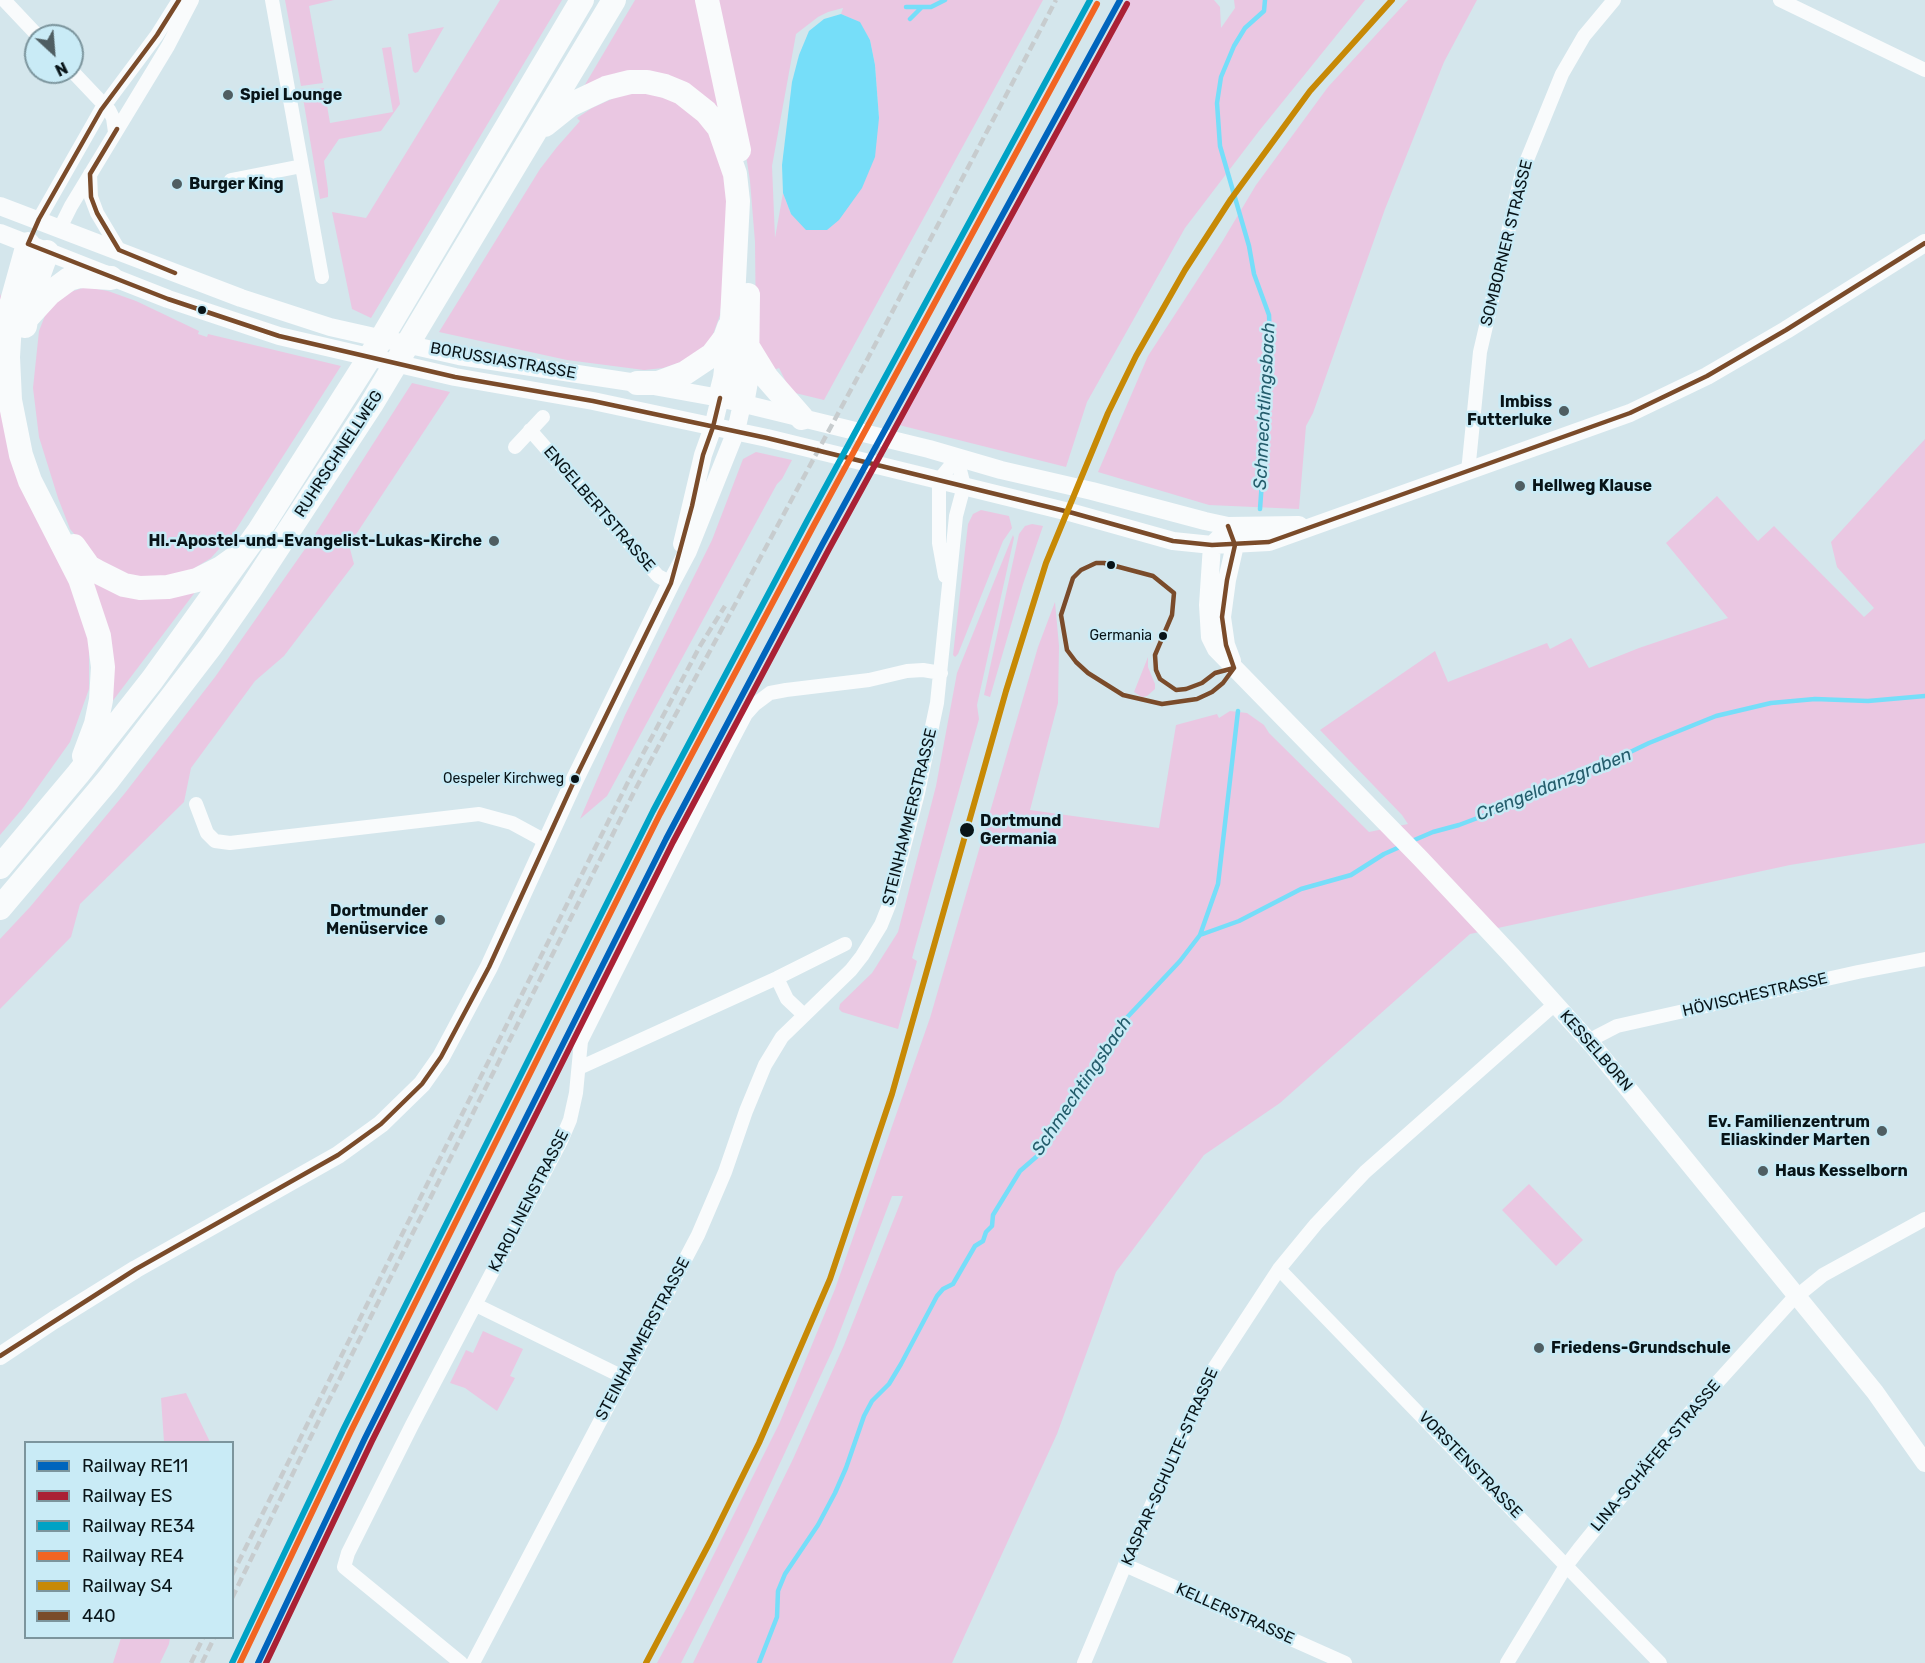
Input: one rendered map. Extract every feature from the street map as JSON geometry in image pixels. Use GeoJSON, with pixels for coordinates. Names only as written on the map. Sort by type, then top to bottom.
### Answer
{"type":"FeatureCollection","features":[{"type":"Feature","properties":{"kind":"highway","name":"RUHRSCHNELLWEG"},"geometry":{"type":"LineString","coordinates":[[0,867],[152,680],[258,531],[344,399],[582,0]]}},
{"type":"Feature","properties":{"kind":"highway","name":"RUHRSCHNELLWEG"},"geometry":{"type":"LineString","coordinates":[[0,908],[101,789],[211,646],[308,504],[438,296],[614,0]]}},
{"type":"Feature","properties":{"kind":"highway"},"geometry":{"type":"LineString","coordinates":[[707,0],[735,130],[748,225],[747,376],[731,401]]}},
{"type":"Feature","properties":{"kind":"highway"},"geometry":{"type":"LineString","coordinates":[[518,160],[544,126],[557,114],[585,97],[606,88],[630,82],[647,82],[665,86],[682,93],[706,112],[718,128],[735,174],[738,201],[732,319],[725,378],[731,401]]}},
{"type":"Feature","properties":{"kind":"highway"},"geometry":{"type":"LineString","coordinates":[[38,248],[19,311],[8,374],[10,400],[21,455],[40,503],[83,587],[93,615],[102,656],[102,690],[94,730],[82,761],[57,799]]}},
{"type":"Feature","properties":{"kind":"highway"},"geometry":{"type":"LineString","coordinates":[[0,271],[19,311],[22,397],[32,451],[60,523],[89,567],[107,578],[140,588],[183,584],[221,568],[237,556],[258,531]]}},
{"type":"Feature","properties":{"kind":"highway"},"geometry":{"type":"LineString","coordinates":[[19,311],[69,279],[80,276],[111,278]]}},
{"type":"Feature","properties":{"kind":"highway"},"geometry":{"type":"LineString","coordinates":[[637,383],[658,383],[696,367],[712,355],[724,338],[732,319]]}},
{"type":"Feature","properties":{"kind":"highway"},"geometry":{"type":"LineString","coordinates":[[748,346],[767,378],[802,418]]}},
{"type":"Feature","properties":{"kind":"main road","name":"BORUSSIASTRASSE"},"geometry":{"type":"LineString","coordinates":[[0,206],[241,298],[330,327],[459,356],[637,383],[731,401],[1228,526],[1315,525]]}},
{"type":"Feature","properties":{"kind":"main road"},"geometry":{"type":"LineString","coordinates":[[38,248],[39,219]]}},
{"type":"Feature","properties":{"kind":"main road"},"geometry":{"type":"LineString","coordinates":[[38,248],[60,228]]}},
{"type":"Feature","properties":{"kind":"main road","name":"BORUSSIASTRASSE"},"geometry":{"type":"LineString","coordinates":[[0,233],[111,278],[232,322],[330,349],[455,377],[593,401],[736,431],[1073,513],[1173,541],[1212,545],[1269,542],[1315,525]]}},
{"type":"Feature","properties":{"kind":"main road"},"geometry":{"type":"LineString","coordinates":[[1315,525],[1630,413],[1694,384],[1786,330],[1925,243]]}},
{"type":"Feature","properties":{"kind":"main road"},"geometry":{"type":"LineString","coordinates":[[671,583],[703,455],[713,427],[731,401]]}},
{"type":"Feature","properties":{"kind":"main road"},"geometry":{"type":"LineString","coordinates":[[0,1356],[62,1314],[136,1269],[316,1169],[359,1141],[402,1106],[435,1066],[458,1029],[489,967],[688,551],[736,431],[731,401]]}},
{"type":"Feature","properties":{"kind":"main road"},"geometry":{"type":"LineString","coordinates":[[1212,545],[1228,526],[1235,545]]}},
{"type":"Feature","properties":{"kind":"main road","name":"KESSELBORN"},"geometry":{"type":"LineString","coordinates":[[1212,545],[1208,604],[1209,630],[1216,649],[1500,942],[1588,1041],[1875,1392],[1925,1463]]}},
{"type":"Feature","properties":{"kind":"main road","name":"KESSELBORN"},"geometry":{"type":"LineString","coordinates":[[1234,668],[1226,645],[1222,617],[1235,545]]}},
{"type":"Feature","properties":{"kind":"street"},"geometry":{"type":"LineString","coordinates":[[4,0],[27,24]]}},
{"type":"Feature","properties":{"kind":"street"},"geometry":{"type":"LineString","coordinates":[[39,219],[105,105],[157,35],[179,0]]}},
{"type":"Feature","properties":{"kind":"street"},"geometry":{"type":"LineString","coordinates":[[60,228],[168,46],[192,0]]}},
{"type":"Feature","properties":{"kind":"street"},"geometry":{"type":"LineString","coordinates":[[272,0],[322,277]]}},
{"type":"Feature","properties":{"kind":"street","name":"SOMBORNER STRASSE"},"geometry":{"type":"LineString","coordinates":[[1468,472],[1480,352],[1522,172],[1562,74],[1584,36],[1614,0]]}},
{"type":"Feature","properties":{"kind":"street"},"geometry":{"type":"LineString","coordinates":[[1780,0],[1925,70]]}},
{"type":"Feature","properties":{"kind":"street"},"geometry":{"type":"LineString","coordinates":[[84,83],[105,105],[113,118],[115,132]]}},
{"type":"Feature","properties":{"kind":"street"},"geometry":{"type":"LineString","coordinates":[[231,180],[302,166]]}},
{"type":"Feature","properties":{"kind":"street"},"geometry":{"type":"LineString","coordinates":[[90,174],[92,197],[97,213],[119,250]]}},
{"type":"Feature","properties":{"kind":"street","name":"ENGELBERTSTRASSE"},"geometry":{"type":"LineString","coordinates":[[514,447],[543,417]]}},
{"type":"Feature","properties":{"kind":"street","name":"ENGELBERTSTRASSE"},"geometry":{"type":"LineString","coordinates":[[530,430],[658,576],[671,583]]}},
{"type":"Feature","properties":{"kind":"street"},"geometry":{"type":"LineString","coordinates":[[939,480],[957,458]]}},
{"type":"Feature","properties":{"kind":"street","name":"STEINHAMMERSTRASSE"},"geometry":{"type":"LineString","coordinates":[[473,1663],[698,1235],[725,1172],[765,1065],[782,1037],[851,970],[881,925],[889,904],[931,735],[941,673],[947,590],[956,516],[964,486],[957,458]]}},
{"type":"Feature","properties":{"kind":"street","name":"STEINHAMMERSTRASSE"},"geometry":{"type":"LineString","coordinates":[[939,480],[939,543],[947,590]]}},
{"type":"Feature","properties":{"kind":"street","name":"KAROLINENSTRASSE"},"geometry":{"type":"LineString","coordinates":[[461,1663],[345,1567],[354,1542],[453,1346],[561,1141],[576,1093],[581,1041],[746,714],[770,693],[869,680],[907,671],[922,670],[941,673]]}},
{"type":"Feature","properties":{"kind":"street"},"geometry":{"type":"LineString","coordinates":[[196,804],[207,833],[215,841],[230,843],[479,814],[512,823],[547,842]]}},
{"type":"Feature","properties":{"kind":"street"},"geometry":{"type":"LineString","coordinates":[[579,1068],[777,978],[845,944]]}},
{"type":"Feature","properties":{"kind":"street","name":"HÖVISCHESTRASSE"},"geometry":{"type":"LineString","coordinates":[[1588,1041],[1617,1026],[1925,959]]}},
{"type":"Feature","properties":{"kind":"street"},"geometry":{"type":"LineString","coordinates":[[777,978],[787,999],[804,1015]]}},
{"type":"Feature","properties":{"kind":"street","name":"KASPAR-SCHULTE-STRASSE"},"geometry":{"type":"LineString","coordinates":[[1084,1663],[1209,1376],[1279,1269],[1316,1224],[1365,1172],[1555,1004]]}},
{"type":"Feature","properties":{"kind":"street","name":"LINA-SCHÄFER-STRASSE"},"geometry":{"type":"LineString","coordinates":[[1507,1663],[1566,1566],[1685,1418],[1797,1296],[1823,1275],[1925,1219]]}},
{"type":"Feature","properties":{"kind":"street","name":"VORSTENSTRASSE"},"geometry":{"type":"LineString","coordinates":[[1279,1269],[1659,1663]]}},
{"type":"Feature","properties":{"kind":"street"},"geometry":{"type":"LineString","coordinates":[[476,1305],[623,1377]]}},
{"type":"Feature","properties":{"kind":"street","name":"KELLERSTRASSE"},"geometry":{"type":"LineString","coordinates":[[1125,1565],[1345,1663]]}},
{"type":"Feature","properties":{"kind":"shaded area"},"geometry":{"type":"Polygon","coordinates":[[[285,0],[334,0],[309,6],[323,83],[301,86],[285,0]]]}},
{"type":"Feature","properties":{"kind":"shaded area"},"geometry":{"type":"Polygon","coordinates":[[[500,0],[562,0],[371,318],[352,309],[332,212],[366,218],[500,0]]]}},
{"type":"Feature","properties":{"kind":"shaded area"},"geometry":{"type":"Polygon","coordinates":[[[635,0],[698,0],[724,117],[631,71],[617,73],[583,88],[635,0]]]}},
{"type":"Feature","properties":{"kind":"shaded area"},"geometry":{"type":"Polygon","coordinates":[[[717,0],[1043,0],[824,400],[791,392],[779,368],[768,372],[756,335],[755,242],[750,181],[737,97],[717,0]],[[843,8],[828,12],[796,34],[772,166],[775,238],[783,193],[791,214],[879,118],[875,65],[870,40],[859,22],[841,14],[843,8]]]}},
{"type":"Feature","properties":{"kind":"shaded area"},"geometry":{"type":"Polygon","coordinates":[[[1127,0],[1214,0],[1220,7],[1221,28],[1235,8],[1234,0],[1365,0],[1259,131],[1185,228],[1087,402],[1066,467],[899,425],[911,404],[907,402],[1127,0]]]}},
{"type":"Feature","properties":{"kind":"shaded area"},"geometry":{"type":"Polygon","coordinates":[[[1408,0],[1477,0],[1444,62],[1385,209],[1313,413],[1306,426],[1299,509],[1209,505],[1098,472],[1148,356],[1256,185],[1328,87],[1408,0]]]}},
{"type":"Feature","properties":{"kind":"shaded area"},"geometry":{"type":"Polygon","coordinates":[[[444,27],[418,72],[415,73],[408,34],[444,27]]]}},
{"type":"Feature","properties":{"kind":"shaded area"},"geometry":{"type":"Polygon","coordinates":[[[391,47],[400,104],[381,131],[339,139],[324,161],[328,197],[320,199],[302,92],[324,88],[330,123],[393,112],[382,48],[391,47]]]}},
{"type":"Feature","properties":{"kind":"shaded area"},"geometry":{"type":"Polygon","coordinates":[[[648,93],[676,102],[701,119],[719,150],[730,191],[720,315],[711,340],[699,356],[663,368],[644,370],[567,360],[439,332],[540,169],[580,121],[577,118],[592,108],[623,94],[648,93]]]}},
{"type":"Feature","properties":{"kind":"shaded area"},"geometry":{"type":"Polygon","coordinates":[[[86,287],[108,291],[136,301],[207,337],[208,334],[341,366],[235,531],[211,558],[183,575],[133,579],[93,556],[70,529],[58,498],[39,437],[33,388],[39,331],[48,308],[64,294],[86,287]]]}},
{"type":"Feature","properties":{"kind":"shaded area"},"geometry":{"type":"Polygon","coordinates":[[[0,293],[3,306],[5,407],[79,603],[89,638],[89,689],[70,742],[23,808],[0,835],[0,293]]]}},
{"type":"Feature","properties":{"kind":"shaded area"},"geometry":{"type":"Polygon","coordinates":[[[412,383],[450,392],[349,545],[354,564],[284,656],[255,681],[191,768],[184,802],[80,904],[71,937],[0,1009],[0,939],[30,907],[125,793],[215,677],[312,539],[412,383]]]}},
{"type":"Feature","properties":{"kind":"shaded area"},"geometry":{"type":"Polygon","coordinates":[[[1925,439],[1925,843],[1790,865],[1470,934],[1280,1103],[1204,1155],[1116,1272],[1057,1434],[952,1663],[693,1663],[793,1459],[844,1345],[903,1196],[892,1196],[834,1347],[748,1532],[681,1663],[657,1663],[780,1422],[835,1289],[930,1018],[1038,647],[1055,602],[1059,646],[1058,703],[1030,810],[1159,828],[1176,725],[1217,714],[1219,718],[1230,711],[1247,713],[1264,725],[1269,733],[1369,832],[1408,824],[1320,730],[1435,651],[1448,682],[1547,643],[1550,649],[1571,638],[1589,668],[1639,648],[1728,618],[1666,543],[1717,496],[1758,541],[1774,526],[1864,617],[1874,608],[1837,567],[1831,542],[1925,439]]]}},
{"type":"Feature","properties":{"kind":"shaded area"},"geometry":{"type":"Polygon","coordinates":[[[756,452],[792,460],[607,796],[580,819],[625,715],[712,540],[743,459],[756,452]]]}},
{"type":"Feature","properties":{"kind":"shaded area"},"geometry":{"type":"Polygon","coordinates":[[[981,510],[1009,516],[1012,528],[1003,541],[955,657],[953,655],[968,524],[973,514],[981,510]]]}},
{"type":"Feature","properties":{"kind":"shaded area"},"geometry":{"type":"Polygon","coordinates":[[[1032,524],[1043,526],[1023,584],[990,697],[984,695],[1019,534],[1025,526],[1032,524]]]}},
{"type":"Feature","properties":{"kind":"shaded area"},"geometry":{"type":"Polygon","coordinates":[[[1013,535],[977,705],[979,719],[912,958],[917,961],[898,1029],[842,1012],[839,1009],[840,1004],[872,973],[898,932],[936,786],[957,673],[1013,535]]]}},
{"type":"Feature","properties":{"kind":"shaded area"},"geometry":{"type":"Polygon","coordinates":[[[86,574],[202,583],[102,715],[86,574]]]}},
{"type":"Feature","properties":{"kind":"shaded area"},"geometry":{"type":"Polygon","coordinates":[[[1148,657],[1148,667],[1155,689],[1142,697],[1134,692],[1148,657]]]}},
{"type":"Feature","properties":{"kind":"shaded area"},"geometry":{"type":"Polygon","coordinates":[[[1529,1184],[1583,1240],[1556,1266],[1502,1210],[1529,1184]]]}},
{"type":"Feature","properties":{"kind":"shaded area"},"geometry":{"type":"Polygon","coordinates":[[[483,1331],[523,1349],[510,1376],[515,1378],[497,1411],[465,1388],[450,1383],[466,1350],[473,1353],[483,1331]]]}},
{"type":"Feature","properties":{"kind":"shaded area"},"geometry":{"type":"Polygon","coordinates":[[[186,1393],[210,1441],[164,1441],[161,1398],[186,1393]]]}},
{"type":"Feature","properties":{"kind":"shaded area"},"geometry":{"type":"Polygon","coordinates":[[[121,1639],[170,1639],[160,1663],[113,1663],[121,1639]]]}},
{"type":"Feature","properties":{"kind":"water"},"geometry":{"type":"Polygon","coordinates":[[[841,14],[860,22],[870,40],[875,65],[879,118],[875,157],[862,188],[839,220],[827,230],[806,230],[791,214],[783,193],[782,165],[792,82],[799,55],[809,31],[824,19],[841,14]]]}},
{"type":"Feature","properties":{"kind":"waterway"},"geometry":{"type":"LineString","coordinates":[[906,7],[931,7],[945,0]]}},
{"type":"Feature","properties":{"kind":"waterway","name":"Schmechtlingsbach"},"geometry":{"type":"LineString","coordinates":[[1260,509],[1262,450],[1266,441],[1269,394],[1266,352],[1270,338],[1269,315],[1254,274],[1249,246],[1220,146],[1217,103],[1221,77],[1234,46],[1245,28],[1264,11],[1265,0]]}},
{"type":"Feature","properties":{"kind":"waterway"},"geometry":{"type":"LineString","coordinates":[[910,19],[921,8]]}},
{"type":"Feature","properties":{"kind":"waterway","name":"Crengeldanzgraben"},"geometry":{"type":"LineString","coordinates":[[1412,841],[1549,791],[1649,743],[1716,716],[1771,703],[1815,699],[1868,701],[1925,696]]}},
{"type":"Feature","properties":{"kind":"waterway","name":"Schmechtingsbach"},"geometry":{"type":"LineString","coordinates":[[759,1663],[777,1617],[778,1591],[785,1574],[818,1525],[835,1493],[864,1416],[872,1401],[889,1384],[937,1296],[943,1289],[953,1284],[975,1246],[983,1241],[986,1232],[992,1226],[993,1215],[1020,1171],[1043,1151],[1044,1138],[1048,1130],[1062,1120],[1071,1099],[1099,1062],[1119,1026],[1180,961],[1200,935],[1218,884],[1238,711]]}},
{"type":"Feature","properties":{"kind":"waterway","name":"Crengeldanzgraben"},"geometry":{"type":"LineString","coordinates":[[1200,935],[1239,921],[1301,889],[1351,875],[1384,854],[1402,846]]}},
{"type":"Feature","properties":{"kind":"railway"},"geometry":{"type":"LineString","coordinates":[[234,1594],[636,788],[868,358],[1056,0]]}},
{"type":"Feature","properties":{"kind":"railway"},"geometry":{"type":"LineString","coordinates":[[234,1571],[627,784],[700,646],[725,606]]}},
{"type":"Feature","properties":{"kind":"railway"},"geometry":{"type":"LineString","coordinates":[[191,1663],[203,1639]]}},
{"type":"Feature","properties":{"kind":"railway"},"geometry":{"type":"LineString","coordinates":[[202,1663],[214,1639]]}},
{"type":"Feature","properties":{"kind":"rail line","name":"RE34"},"geometry":{"type":"LineString","coordinates":[[232,1663],[344,1428],[653,811],[807,521],[1090,0]]}},
{"type":"Feature","properties":{"kind":"rail line","name":"RE11"},"geometry":{"type":"LineString","coordinates":[[258,1663],[365,1438],[666,839],[822,545],[1120,0]]}},
{"type":"Feature","properties":{"kind":"rail line","name":"S4"},"geometry":{"type":"LineString","coordinates":[[646,1663],[759,1443],[830,1279],[892,1094],[1006,691],[1046,563],[1108,413],[1136,356],[1185,270],[1231,199],[1310,91],[1392,0]]}},
{"type":"Feature","properties":{"kind":"rail line","name":"RE4"},"geometry":{"type":"LineString","coordinates":[[240,1663],[351,1431],[660,814],[1097,4]]}},
{"type":"Feature","properties":{"kind":"rail line","name":"ES"},"geometry":{"type":"LineString","coordinates":[[266,1663],[372,1441],[673,842],[829,549],[1127,4]]}},
{"type":"Feature","properties":{"kind":"transit line","name":"440"},"geometry":{"type":"LineString","coordinates":[[179,0],[157,35],[101,110],[39,219],[28,244],[168,299],[279,336],[455,377],[593,401],[767,438],[1073,513],[1173,541],[1212,545],[1269,542],[1630,413],[1707,376],[1786,330],[1925,243]]}},
{"type":"Feature","properties":{"kind":"transit line","name":"440"},"geometry":{"type":"LineString","coordinates":[[117,129],[90,174],[91,197],[97,213],[119,250],[175,273]]}},
{"type":"Feature","properties":{"kind":"transit line","name":"440"},"geometry":{"type":"LineString","coordinates":[[0,1356],[136,1269],[338,1155],[381,1124],[422,1084],[441,1057],[489,967],[575,779],[671,583],[703,455],[720,398]]}},
{"type":"Feature","properties":{"kind":"transit line","name":"440"},"geometry":{"type":"LineString","coordinates":[[1228,526],[1235,545],[1222,617],[1226,645],[1234,668]]}},
{"type":"Feature","properties":{"kind":"transit line","name":"440"},"geometry":{"type":"LineString","coordinates":[[1096,563],[1153,576],[1174,593],[1172,615],[1155,655],[1156,670],[1160,679],[1176,690],[1186,689],[1202,683],[1215,673],[1234,668],[1223,683],[1212,692],[1197,699],[1162,704],[1123,695],[1088,673],[1076,662],[1067,650],[1061,615],[1073,578],[1081,570],[1096,563]]}},
{"type":"Feature","properties":{"kind":"place","name":"Spiel Lounge"},"geometry":{"type":"Point","coordinates":[228,95]}},
{"type":"Feature","properties":{"kind":"place","name":"Burger King"},"geometry":{"type":"Point","coordinates":[177,184]}},
{"type":"Feature","properties":{"kind":"place","name":"Imbiss Futterluke"},"geometry":{"type":"Point","coordinates":[1564,411]}},
{"type":"Feature","properties":{"kind":"place","name":"Hellweg Klause"},"geometry":{"type":"Point","coordinates":[1520,486]}},
{"type":"Feature","properties":{"kind":"place","name":"Hl.-Apostel-und-Evangelist-Lukas-Kirche"},"geometry":{"type":"Point","coordinates":[494,541]}},
{"type":"Feature","properties":{"kind":"place","name":"Germania"},"geometry":{"type":"Point","coordinates":[1163,636]}},
{"type":"Feature","properties":{"kind":"place","name":"Oespeler Kirchweg"},"geometry":{"type":"Point","coordinates":[575,779]}},
{"type":"Feature","properties":{"kind":"place","name":"Dortmund Germania"},"geometry":{"type":"Point","coordinates":[967,830]}},
{"type":"Feature","properties":{"kind":"place","name":"Dortmunder Menüservice"},"geometry":{"type":"Point","coordinates":[440,920]}},
{"type":"Feature","properties":{"kind":"place","name":"Ev. Familienzentrum Eliaskinder Marten"},"geometry":{"type":"Point","coordinates":[1882,1131]}},
{"type":"Feature","properties":{"kind":"place","name":"Haus Kesselborn"},"geometry":{"type":"Point","coordinates":[1763,1171]}},
{"type":"Feature","properties":{"kind":"place","name":"Friedens-Grundschule"},"geometry":{"type":"Point","coordinates":[1539,1348]}}]}
